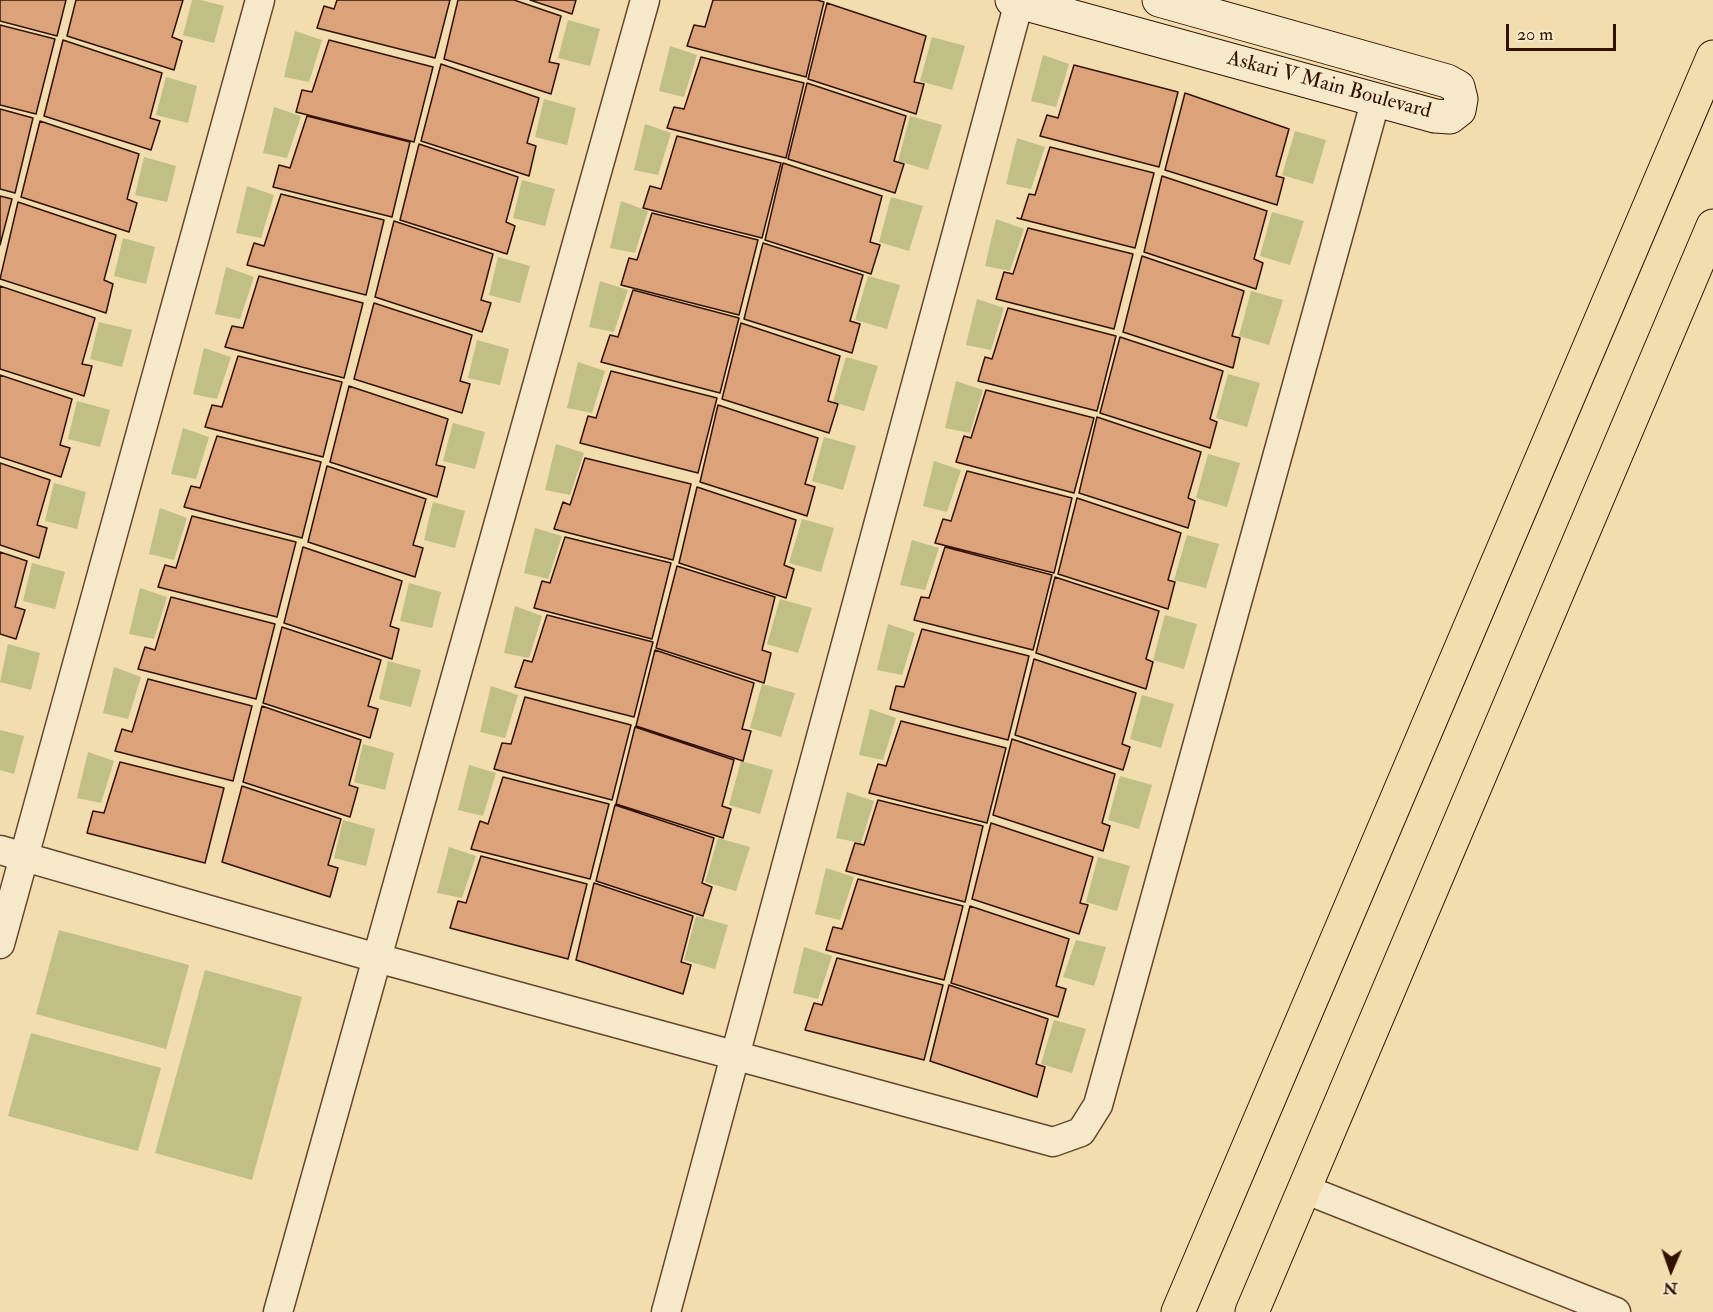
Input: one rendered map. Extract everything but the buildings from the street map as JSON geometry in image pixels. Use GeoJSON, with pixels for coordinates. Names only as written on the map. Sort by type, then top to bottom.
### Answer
{"type":"FeatureCollection","features":[{"type":"Feature","properties":{"kind":"highway"},"geometry":{"type":"LineString","coordinates":[[1178,1312],[1713,57]]}},
{"type":"Feature","properties":{"kind":"highway"},"geometry":{"type":"LineString","coordinates":[[1252,1312],[1713,226]]}},
{"type":"Feature","properties":{"kind":"street"},"geometry":{"type":"LineString","coordinates":[[0,944],[12,853],[260,0]]}},
{"type":"Feature","properties":{"kind":"street"},"geometry":{"type":"LineString","coordinates":[[278,1312],[645,0]]}},
{"type":"Feature","properties":{"kind":"street","name":"Askari V Main Boulevard"},"geometry":{"type":"LineString","coordinates":[[1016,1],[1435,116],[1450,117],[1459,110],[1461,99],[1458,87],[1447,81],[1159,0]]}},
{"type":"Feature","properties":{"kind":"street"},"geometry":{"type":"LineString","coordinates":[[666,1312],[1016,1]]}},
{"type":"Feature","properties":{"kind":"street"},"geometry":{"type":"LineString","coordinates":[[12,853],[377,958],[1053,1142],[1081,1132],[1098,1106],[1376,99]]}},
{"type":"Feature","properties":{"kind":"street"},"geometry":{"type":"LineString","coordinates":[[1304,1189],[1616,1312]]}},
{"type":"Feature","properties":{"kind":"green space"},"geometry":{"type":"Polygon","coordinates":[[[192,0],[224,6],[214,43],[183,35],[192,0]]]}},
{"type":"Feature","properties":{"kind":"green space"},"geometry":{"type":"Polygon","coordinates":[[[568,20],[600,29],[590,66],[558,58],[568,20]]]}},
{"type":"Feature","properties":{"kind":"green space"},"geometry":{"type":"Polygon","coordinates":[[[295,31],[322,40],[309,82],[284,77],[295,31]]]}},
{"type":"Feature","properties":{"kind":"green space"},"geometry":{"type":"Polygon","coordinates":[[[932,37],[965,46],[952,90],[920,81],[932,37]]]}},
{"type":"Feature","properties":{"kind":"green space"},"geometry":{"type":"Polygon","coordinates":[[[670,46],[697,55],[684,97],[659,91],[670,46]]]}},
{"type":"Feature","properties":{"kind":"green space"},"geometry":{"type":"Polygon","coordinates":[[[1043,55],[1069,64],[1056,107],[1031,101],[1043,55]]]}},
{"type":"Feature","properties":{"kind":"green space"},"geometry":{"type":"Polygon","coordinates":[[[166,77],[197,86],[188,123],[156,115],[166,77]]]}},
{"type":"Feature","properties":{"kind":"green space"},"geometry":{"type":"Polygon","coordinates":[[[544,99],[576,108],[567,145],[535,137],[544,99]]]}},
{"type":"Feature","properties":{"kind":"green space"},"geometry":{"type":"Polygon","coordinates":[[[274,107],[301,116],[287,158],[263,153],[274,107]]]}},
{"type":"Feature","properties":{"kind":"green space"},"geometry":{"type":"Polygon","coordinates":[[[910,116],[942,125],[928,170],[898,161],[910,116]]]}},
{"type":"Feature","properties":{"kind":"green space"},"geometry":{"type":"Polygon","coordinates":[[[645,124],[671,133],[658,175],[634,170],[645,124]]]}},
{"type":"Feature","properties":{"kind":"green space"},"geometry":{"type":"Polygon","coordinates":[[[1295,131],[1326,140],[1313,184],[1282,175],[1295,131]]]}},
{"type":"Feature","properties":{"kind":"green space"},"geometry":{"type":"Polygon","coordinates":[[[1017,138],[1045,147],[1031,189],[1006,184],[1017,138]]]}},
{"type":"Feature","properties":{"kind":"green space"},"geometry":{"type":"Polygon","coordinates":[[[144,157],[176,166],[167,202],[135,195],[144,157]]]}},
{"type":"Feature","properties":{"kind":"green space"},"geometry":{"type":"Polygon","coordinates":[[[522,180],[555,189],[545,226],[513,218],[522,180]]]}},
{"type":"Feature","properties":{"kind":"green space"},"geometry":{"type":"Polygon","coordinates":[[[247,186],[274,195],[261,238],[236,233],[247,186]]]}},
{"type":"Feature","properties":{"kind":"green space"},"geometry":{"type":"Polygon","coordinates":[[[891,197],[923,206],[909,251],[879,242],[891,197]]]}},
{"type":"Feature","properties":{"kind":"green space"},"geometry":{"type":"Polygon","coordinates":[[[621,201],[648,211],[635,253],[610,248],[621,201]]]}},
{"type":"Feature","properties":{"kind":"green space"},"geometry":{"type":"Polygon","coordinates":[[[1272,212],[1304,221],[1290,265],[1260,256],[1272,212]]]}},
{"type":"Feature","properties":{"kind":"green space"},"geometry":{"type":"Polygon","coordinates":[[[996,219],[1024,229],[1010,271],[985,266],[996,219]]]}},
{"type":"Feature","properties":{"kind":"green space"},"geometry":{"type":"Polygon","coordinates":[[[123,238],[155,247],[146,284],[114,276],[123,238]]]}},
{"type":"Feature","properties":{"kind":"green space"},"geometry":{"type":"Polygon","coordinates":[[[498,257],[530,266],[520,303],[489,295],[498,257]]]}},
{"type":"Feature","properties":{"kind":"green space"},"geometry":{"type":"Polygon","coordinates":[[[226,267],[254,277],[240,319],[215,314],[226,267]]]}},
{"type":"Feature","properties":{"kind":"green space"},"geometry":{"type":"Polygon","coordinates":[[[868,276],[900,285],[887,329],[855,320],[868,276]]]}},
{"type":"Feature","properties":{"kind":"green space"},"geometry":{"type":"Polygon","coordinates":[[[600,281],[628,290],[614,332],[589,327],[600,281]]]}},
{"type":"Feature","properties":{"kind":"green space"},"geometry":{"type":"Polygon","coordinates":[[[1251,291],[1283,300],[1269,345],[1239,336],[1251,291]]]}},
{"type":"Feature","properties":{"kind":"green space"},"geometry":{"type":"Polygon","coordinates":[[[977,299],[1004,308],[991,350],[966,345],[977,299]]]}},
{"type":"Feature","properties":{"kind":"green space"},"geometry":{"type":"Polygon","coordinates":[[[99,322],[132,330],[122,367],[90,359],[99,322]]]}},
{"type":"Feature","properties":{"kind":"green space"},"geometry":{"type":"Polygon","coordinates":[[[477,340],[509,349],[500,385],[468,378],[477,340]]]}},
{"type":"Feature","properties":{"kind":"green space"},"geometry":{"type":"Polygon","coordinates":[[[204,348],[231,357],[217,399],[193,394],[204,348]]]}},
{"type":"Feature","properties":{"kind":"green space"},"geometry":{"type":"Polygon","coordinates":[[[846,357],[878,366],[864,411],[833,402],[846,357]]]}},
{"type":"Feature","properties":{"kind":"green space"},"geometry":{"type":"Polygon","coordinates":[[[578,362],[605,371],[592,413],[567,408],[578,362]]]}},
{"type":"Feature","properties":{"kind":"green space"},"geometry":{"type":"Polygon","coordinates":[[[1228,374],[1260,383],[1247,427],[1216,418],[1228,374]]]}},
{"type":"Feature","properties":{"kind":"green space"},"geometry":{"type":"Polygon","coordinates":[[[956,381],[983,390],[970,433],[945,428],[956,381]]]}},
{"type":"Feature","properties":{"kind":"green space"},"geometry":{"type":"Polygon","coordinates":[[[77,401],[110,410],[100,447],[68,439],[77,401]]]}},
{"type":"Feature","properties":{"kind":"green space"},"geometry":{"type":"Polygon","coordinates":[[[453,423],[485,432],[475,469],[443,461],[453,423]]]}},
{"type":"Feature","properties":{"kind":"green space"},"geometry":{"type":"Polygon","coordinates":[[[183,428],[209,437],[196,479],[171,474],[183,428]]]}},
{"type":"Feature","properties":{"kind":"green space"},"geometry":{"type":"Polygon","coordinates":[[[824,437],[856,446],[843,490],[812,481],[824,437]]]}},
{"type":"Feature","properties":{"kind":"green space"},"geometry":{"type":"Polygon","coordinates":[[[556,444],[584,453],[570,495],[545,490],[556,444]]]}},
{"type":"Feature","properties":{"kind":"green space"},"geometry":{"type":"Polygon","coordinates":[[[1208,454],[1240,463],[1227,507],[1196,498],[1208,454]]]}},
{"type":"Feature","properties":{"kind":"green space"},"geometry":{"type":"Polygon","coordinates":[[[934,461],[961,470],[947,512],[923,506],[934,461]]]}},
{"type":"Feature","properties":{"kind":"green space"},"geometry":{"type":"Polygon","coordinates":[[[54,483],[86,492],[77,529],[45,521],[54,483]]]}},
{"type":"Feature","properties":{"kind":"green space"},"geometry":{"type":"Polygon","coordinates":[[[433,502],[465,511],[455,548],[424,540],[433,502]]]}},
{"type":"Feature","properties":{"kind":"green space"},"geometry":{"type":"Polygon","coordinates":[[[160,508],[187,518],[174,560],[149,554],[160,508]]]}},
{"type":"Feature","properties":{"kind":"green space"},"geometry":{"type":"Polygon","coordinates":[[[802,519],[834,528],[821,572],[789,563],[802,519]]]}},
{"type":"Feature","properties":{"kind":"green space"},"geometry":{"type":"Polygon","coordinates":[[[535,528],[562,536],[548,579],[524,573],[535,528]]]}},
{"type":"Feature","properties":{"kind":"green space"},"geometry":{"type":"Polygon","coordinates":[[[1187,535],[1219,544],[1206,588],[1174,580],[1187,535]]]}},
{"type":"Feature","properties":{"kind":"green space"},"geometry":{"type":"Polygon","coordinates":[[[912,540],[939,548],[925,590],[900,585],[912,540]]]}},
{"type":"Feature","properties":{"kind":"green space"},"geometry":{"type":"Polygon","coordinates":[[[32,563],[65,572],[55,609],[23,601],[32,563]]]}},
{"type":"Feature","properties":{"kind":"green space"},"geometry":{"type":"Polygon","coordinates":[[[409,583],[441,592],[432,628],[400,621],[409,583]]]}},
{"type":"Feature","properties":{"kind":"green space"},"geometry":{"type":"Polygon","coordinates":[[[140,588],[167,597],[154,639],[129,634],[140,588]]]}},
{"type":"Feature","properties":{"kind":"green space"},"geometry":{"type":"Polygon","coordinates":[[[780,599],[812,608],[798,653],[767,644],[780,599]]]}},
{"type":"Feature","properties":{"kind":"green space"},"geometry":{"type":"Polygon","coordinates":[[[515,606],[542,616],[529,658],[504,653],[515,606]]]}},
{"type":"Feature","properties":{"kind":"green space"},"geometry":{"type":"Polygon","coordinates":[[[1165,615],[1197,624],[1184,669],[1153,660],[1165,615]]]}},
{"type":"Feature","properties":{"kind":"green space"},"geometry":{"type":"Polygon","coordinates":[[[888,624],[915,633],[902,675],[877,670],[888,624]]]}},
{"type":"Feature","properties":{"kind":"green space"},"geometry":{"type":"Polygon","coordinates":[[[8,644],[40,653],[31,690],[0,682],[8,644]]]}},
{"type":"Feature","properties":{"kind":"green space"},"geometry":{"type":"Polygon","coordinates":[[[388,661],[421,670],[411,707],[379,699],[388,661]]]}},
{"type":"Feature","properties":{"kind":"green space"},"geometry":{"type":"Polygon","coordinates":[[[114,667],[141,677],[128,719],[103,713],[114,667]]]}},
{"type":"Feature","properties":{"kind":"green space"},"geometry":{"type":"Polygon","coordinates":[[[762,684],[795,693],[781,737],[750,728],[762,684]]]}},
{"type":"Feature","properties":{"kind":"green space"},"geometry":{"type":"Polygon","coordinates":[[[491,686],[518,695],[505,738],[480,732],[491,686]]]}},
{"type":"Feature","properties":{"kind":"green space"},"geometry":{"type":"Polygon","coordinates":[[[1142,695],[1174,704],[1161,748],[1130,739],[1142,695]]]}},
{"type":"Feature","properties":{"kind":"green space"},"geometry":{"type":"Polygon","coordinates":[[[870,709],[896,718],[883,760],[859,755],[870,709]]]}},
{"type":"Feature","properties":{"kind":"green space"},"geometry":{"type":"Polygon","coordinates":[[[0,730],[24,736],[14,774],[0,770],[0,730]]]}},
{"type":"Feature","properties":{"kind":"green space"},"geometry":{"type":"Polygon","coordinates":[[[363,744],[394,753],[385,790],[354,782],[363,744]]]}},
{"type":"Feature","properties":{"kind":"green space"},"geometry":{"type":"Polygon","coordinates":[[[88,752],[114,761],[101,803],[77,798],[88,752]]]}},
{"type":"Feature","properties":{"kind":"green space"},"geometry":{"type":"Polygon","coordinates":[[[741,761],[773,770],[760,814],[729,805],[741,761]]]}},
{"type":"Feature","properties":{"kind":"green space"},"geometry":{"type":"Polygon","coordinates":[[[469,765],[496,773],[483,816],[458,810],[469,765]]]}},
{"type":"Feature","properties":{"kind":"green space"},"geometry":{"type":"Polygon","coordinates":[[[1120,776],[1152,785],[1139,829],[1108,820],[1120,776]]]}},
{"type":"Feature","properties":{"kind":"green space"},"geometry":{"type":"Polygon","coordinates":[[[847,792],[874,801],[861,843],[836,838],[847,792]]]}},
{"type":"Feature","properties":{"kind":"green space"},"geometry":{"type":"Polygon","coordinates":[[[343,820],[375,829],[366,866],[334,858],[343,820]]]}},
{"type":"Feature","properties":{"kind":"green space"},"geometry":{"type":"Polygon","coordinates":[[[718,838],[750,847],[736,891],[705,882],[718,838]]]}},
{"type":"Feature","properties":{"kind":"green space"},"geometry":{"type":"Polygon","coordinates":[[[449,847],[476,856],[462,898],[437,893],[449,847]]]}},
{"type":"Feature","properties":{"kind":"green space"},"geometry":{"type":"Polygon","coordinates":[[[1098,857],[1130,866],[1117,911],[1086,902],[1098,857]]]}},
{"type":"Feature","properties":{"kind":"green space"},"geometry":{"type":"Polygon","coordinates":[[[826,868],[854,877],[840,920],[815,914],[826,868]]]}},
{"type":"Feature","properties":{"kind":"green space"},"geometry":{"type":"Polygon","coordinates":[[[696,916],[728,925],[715,969],[684,960],[696,916]]]}},
{"type":"Feature","properties":{"kind":"green space"},"geometry":{"type":"Polygon","coordinates":[[[59,930],[189,965],[166,1049],[36,1014],[59,930]]]}},
{"type":"Feature","properties":{"kind":"green space"},"geometry":{"type":"Polygon","coordinates":[[[1076,940],[1106,947],[1094,986],[1063,977],[1076,940]]]}},
{"type":"Feature","properties":{"kind":"green space"},"geometry":{"type":"Polygon","coordinates":[[[804,947],[832,956],[818,999],[793,993],[804,947]]]}},
{"type":"Feature","properties":{"kind":"green space"},"geometry":{"type":"Polygon","coordinates":[[[205,970],[302,997],[252,1180],[155,1153],[205,970]]]}},
{"type":"Feature","properties":{"kind":"green space"},"geometry":{"type":"Polygon","coordinates":[[[1054,1020],[1086,1029],[1072,1073],[1041,1064],[1054,1020]]]}},
{"type":"Feature","properties":{"kind":"green space"},"geometry":{"type":"Polygon","coordinates":[[[31,1033],[161,1068],[138,1151],[8,1116],[31,1033]]]}}]}
